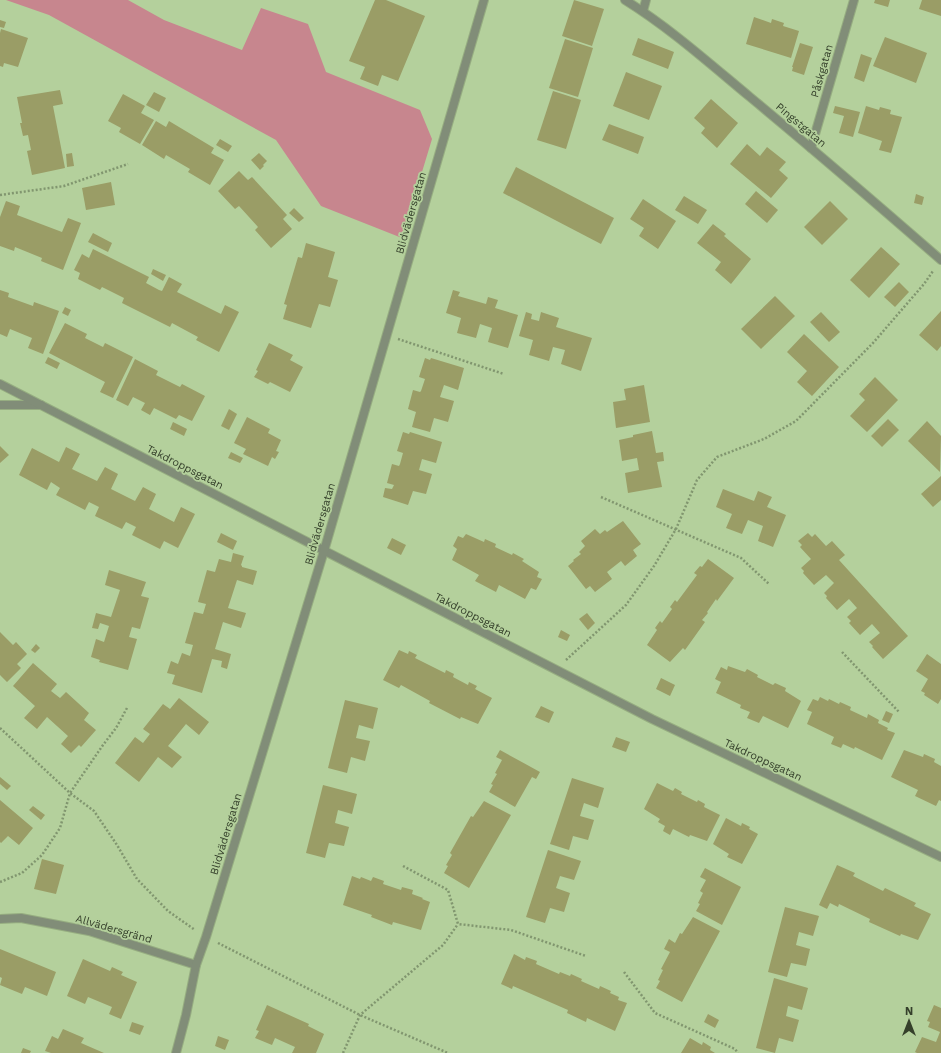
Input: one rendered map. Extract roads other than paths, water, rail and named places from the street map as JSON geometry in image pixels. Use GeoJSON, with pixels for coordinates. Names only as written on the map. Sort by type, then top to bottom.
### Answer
{"type":"FeatureCollection","features":[{"type":"Feature","properties":{"kind":"street","name":"Blidvädersgatan"},"geometry":{"type":"LineString","coordinates":[[176,1053],[186,1016],[196,965],[206,937],[324,551],[484,0]]}},
{"type":"Feature","properties":{"kind":"street","name":"Pingstgatan"},"geometry":{"type":"LineString","coordinates":[[625,0],[643,11],[687,44],[941,259]]}},
{"type":"Feature","properties":{"kind":"street"},"geometry":{"type":"LineString","coordinates":[[643,11],[646,0]]}},
{"type":"Feature","properties":{"kind":"street","name":"Påskgatan"},"geometry":{"type":"LineString","coordinates":[[811,148],[854,0]]}},
{"type":"Feature","properties":{"kind":"street","name":"Takdroppsgatan"},"geometry":{"type":"LineString","coordinates":[[0,384],[659,723],[941,857]]}},
{"type":"Feature","properties":{"kind":"street"},"geometry":{"type":"LineString","coordinates":[[0,405],[42,405]]}},
{"type":"Feature","properties":{"kind":"street","name":"Allvädersgränd"},"geometry":{"type":"LineString","coordinates":[[0,919],[21,918],[89,931],[196,965]]}}]}
